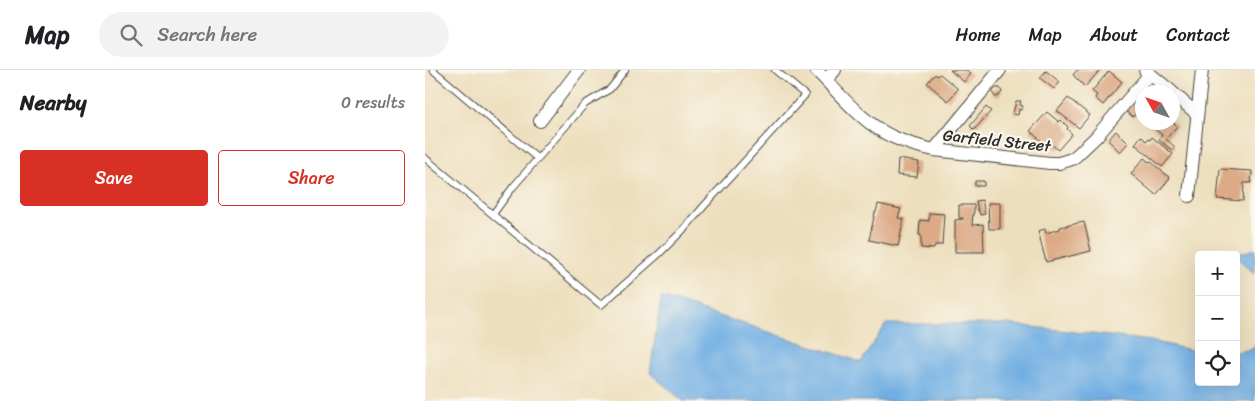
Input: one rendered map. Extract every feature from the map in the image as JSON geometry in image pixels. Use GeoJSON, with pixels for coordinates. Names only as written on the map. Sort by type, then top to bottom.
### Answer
{"type":"FeatureCollection","features":[{"type":"Feature","properties":{"kind":"street"},"geometry":{"type":"LineString","coordinates":[[540,121],[579,70]]}},
{"type":"Feature","properties":{"kind":"street","name":"Garfield Street"},"geometry":{"type":"LineString","coordinates":[[816,70],[831,75],[857,112],[893,137],[917,146],[935,150],[1050,163],[1059,163],[1072,159],[1077,155],[1096,137],[1147,72]]}},
{"type":"Feature","properties":{"kind":"street"},"geometry":{"type":"LineString","coordinates":[[935,150],[1000,70]]}},
{"type":"Feature","properties":{"kind":"street"},"geometry":{"type":"LineString","coordinates":[[1189,196],[1202,70]]}},
{"type":"Feature","properties":{"kind":"street"},"geometry":{"type":"LineString","coordinates":[[1147,72],[1162,85]]}},
{"type":"Feature","properties":{"kind":"street"},"geometry":{"type":"LineString","coordinates":[[1180,100],[1197,114]]}},
{"type":"Feature","properties":{"kind":"lane"},"geometry":{"type":"LineString","coordinates":[[433,70],[538,158]]}},
{"type":"Feature","properties":{"kind":"lane"},"geometry":{"type":"LineString","coordinates":[[493,214],[513,187],[585,104],[609,89],[625,70]]}},
{"type":"Feature","properties":{"kind":"lane"},"geometry":{"type":"LineString","coordinates":[[425,158],[601,305],[660,253],[805,95],[775,70]]}},
{"type":"Feature","properties":{"kind":"water"},"geometry":{"type":"Polygon","coordinates":[[[1255,249],[1255,274],[1240,261],[1240,253],[1255,249]]]}},
{"type":"Feature","properties":{"kind":"water"},"geometry":{"type":"Polygon","coordinates":[[[661,297],[861,362],[886,324],[1008,324],[1151,341],[1195,351],[1195,386],[1240,386],[1240,351],[1253,349],[1255,345],[1255,401],[683,401],[650,373],[661,297]]]}},
{"type":"Feature","properties":{"kind":"building"},"geometry":{"type":"Polygon","coordinates":[[[950,70],[968,70],[971,74],[964,82],[950,70]]]}},
{"type":"Feature","properties":{"kind":"building"},"geometry":{"type":"Polygon","coordinates":[[[1077,70],[1100,70],[1085,87],[1073,75],[1077,70]]]}},
{"type":"Feature","properties":{"kind":"building"},"geometry":{"type":"Polygon","coordinates":[[[1046,71],[1060,82],[1054,89],[1040,78],[1046,71]]]}},
{"type":"Feature","properties":{"kind":"building"},"geometry":{"type":"Polygon","coordinates":[[[1109,71],[1122,82],[1103,105],[1095,98],[1097,95],[1092,91],[1109,71]]]}},
{"type":"Feature","properties":{"kind":"building"},"geometry":{"type":"Polygon","coordinates":[[[935,74],[937,76],[940,74],[958,89],[948,101],[927,83],[935,74]]]}},
{"type":"Feature","properties":{"kind":"building"},"geometry":{"type":"Polygon","coordinates":[[[996,88],[1000,88],[1002,92],[999,96],[995,97],[992,92],[996,88]]]}},
{"type":"Feature","properties":{"kind":"building"},"geometry":{"type":"Polygon","coordinates":[[[1133,97],[1135,99],[1135,115],[1133,117],[1123,109],[1133,97]]]}},
{"type":"Feature","properties":{"kind":"building"},"geometry":{"type":"Polygon","coordinates":[[[1068,98],[1090,115],[1079,128],[1057,111],[1068,98]]]}},
{"type":"Feature","properties":{"kind":"building"},"geometry":{"type":"Polygon","coordinates":[[[1016,101],[1021,101],[1020,105],[1023,106],[1022,110],[1019,109],[1018,115],[1013,114],[1016,101]]]}},
{"type":"Feature","properties":{"kind":"building"},"geometry":{"type":"Polygon","coordinates":[[[986,107],[991,111],[974,130],[970,126],[986,107]]]}},
{"type":"Feature","properties":{"kind":"building"},"geometry":{"type":"Polygon","coordinates":[[[1047,112],[1059,122],[1061,120],[1072,134],[1058,150],[1048,141],[1045,144],[1030,131],[1047,112]]]}},
{"type":"Feature","properties":{"kind":"building"},"geometry":{"type":"Polygon","coordinates":[[[1156,130],[1174,130],[1166,139],[1175,147],[1172,150],[1159,140],[1162,135],[1156,130]]]}},
{"type":"Feature","properties":{"kind":"building"},"geometry":{"type":"Polygon","coordinates":[[[1116,131],[1128,143],[1120,152],[1108,140],[1116,131]]]}},
{"type":"Feature","properties":{"kind":"building"},"geometry":{"type":"Polygon","coordinates":[[[1141,136],[1146,141],[1152,137],[1173,154],[1162,167],[1135,144],[1141,136]]]}},
{"type":"Feature","properties":{"kind":"building"},"geometry":{"type":"Polygon","coordinates":[[[1144,158],[1170,178],[1156,195],[1131,174],[1144,158]]]}},
{"type":"Feature","properties":{"kind":"building"},"geometry":{"type":"Polygon","coordinates":[[[898,159],[919,162],[917,177],[897,175],[898,159]]]}},
{"type":"Feature","properties":{"kind":"building"},"geometry":{"type":"Polygon","coordinates":[[[1220,169],[1252,171],[1251,183],[1244,183],[1243,201],[1217,199],[1220,169]]]}},
{"type":"Feature","properties":{"kind":"building"},"geometry":{"type":"Polygon","coordinates":[[[975,181],[984,181],[984,186],[975,186],[975,181]]]}},
{"type":"Feature","properties":{"kind":"building"},"geometry":{"type":"Polygon","coordinates":[[[982,200],[985,214],[980,215],[976,201],[982,200]]]}},
{"type":"Feature","properties":{"kind":"building"},"geometry":{"type":"Polygon","coordinates":[[[988,203],[1000,203],[1000,229],[989,229],[988,203]]]}},
{"type":"Feature","properties":{"kind":"building"},"geometry":{"type":"Polygon","coordinates":[[[878,204],[901,209],[898,218],[904,219],[898,246],[869,240],[878,204]]]}},
{"type":"Feature","properties":{"kind":"building"},"geometry":{"type":"Polygon","coordinates":[[[959,205],[974,205],[972,225],[983,224],[984,252],[955,252],[955,220],[963,219],[959,218],[959,205]]]}},
{"type":"Feature","properties":{"kind":"building"},"geometry":{"type":"Polygon","coordinates":[[[929,213],[944,214],[942,245],[935,245],[934,249],[921,248],[921,235],[919,235],[920,220],[929,221],[929,213]]]}},
{"type":"Feature","properties":{"kind":"building"},"geometry":{"type":"Polygon","coordinates":[[[1084,222],[1091,251],[1046,262],[1038,231],[1045,229],[1046,233],[1060,229],[1060,227],[1084,222]]]}}]}
